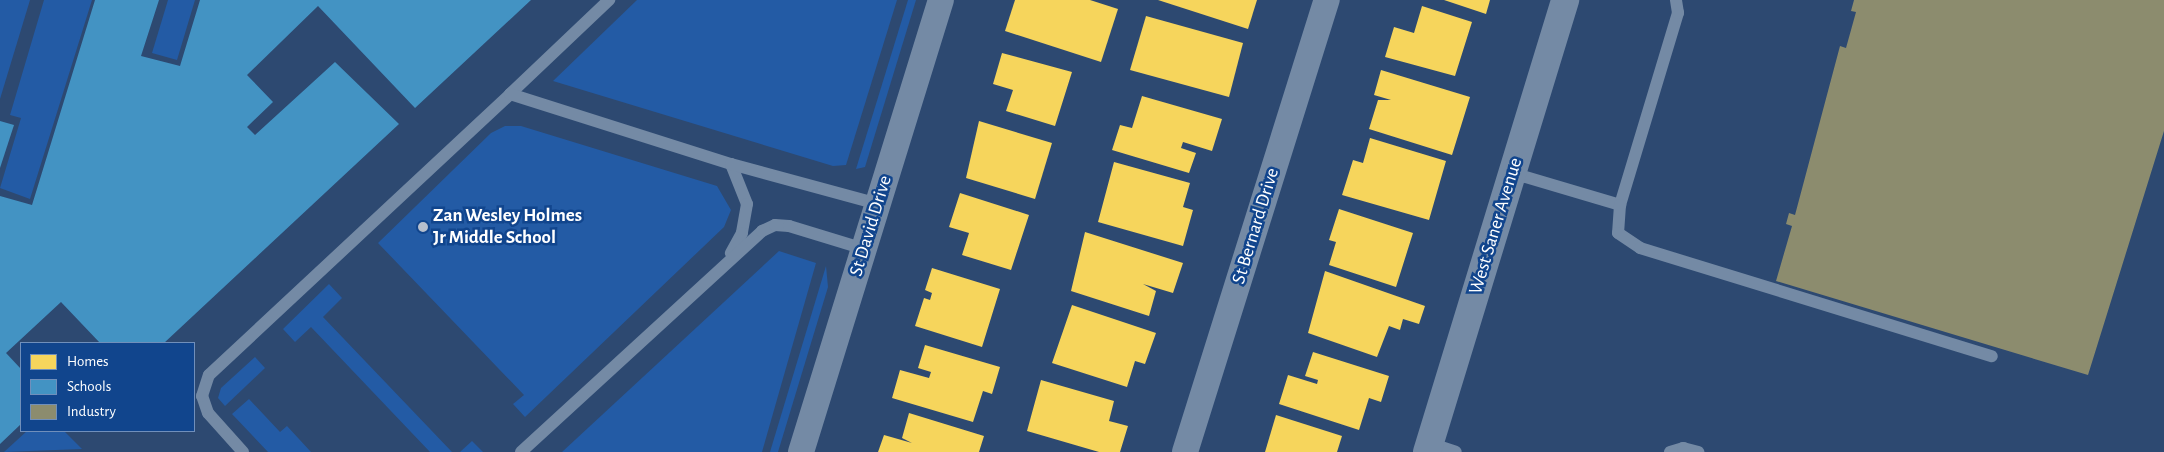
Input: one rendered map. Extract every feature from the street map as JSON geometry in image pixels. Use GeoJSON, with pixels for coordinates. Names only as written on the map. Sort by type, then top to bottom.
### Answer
{"type":"FeatureCollection","features":[{"type":"Feature","properties":{"kind":"street","name":"St David Drive"},"geometry":{"type":"LineString","coordinates":[[802,452],[941,0]]}},
{"type":"Feature","properties":{"kind":"street","name":"St Bernard Drive"},"geometry":{"type":"LineString","coordinates":[[1185,452],[1327,0]]}},
{"type":"Feature","properties":{"kind":"street","name":"West Saner Avenue"},"geometry":{"type":"LineString","coordinates":[[1428,448],[1565,0]]}},
{"type":"Feature","properties":{"kind":"lane"},"geometry":{"type":"LineString","coordinates":[[243,452],[208,413],[202,396],[209,375],[609,0]]}},
{"type":"Feature","properties":{"kind":"lane"},"geometry":{"type":"LineString","coordinates":[[1676,0],[1678,13],[1620,205],[1618,234],[1640,248],[1992,356]]}},
{"type":"Feature","properties":{"kind":"lane"},"geometry":{"type":"LineString","coordinates":[[510,94],[731,164],[878,204]]}},
{"type":"Feature","properties":{"kind":"lane"},"geometry":{"type":"LineString","coordinates":[[724,263],[742,233],[747,204],[731,164]]}},
{"type":"Feature","properties":{"kind":"lane"},"geometry":{"type":"LineString","coordinates":[[1512,173],[1620,205]]}},
{"type":"Feature","properties":{"kind":"lane"},"geometry":{"type":"LineString","coordinates":[[521,452],[724,263],[775,225],[864,249]]}},
{"type":"Feature","properties":{"kind":"lane"},"geometry":{"type":"LineString","coordinates":[[1428,448],[1456,452]]}},
{"type":"Feature","properties":{"kind":"lane"},"geometry":{"type":"LineString","coordinates":[[1670,452],[1683,448],[1698,452]]}},
{"type":"Feature","properties":{"kind":"shaded area"},"geometry":{"type":"Polygon","coordinates":[[[0,0],[30,0],[0,99],[0,0]]]}},
{"type":"Feature","properties":{"kind":"shaded area"},"geometry":{"type":"Polygon","coordinates":[[[44,0],[92,0],[30,199],[0,188],[21,118],[10,115],[44,0]]]}},
{"type":"Feature","properties":{"kind":"shaded area"},"geometry":{"type":"Polygon","coordinates":[[[168,0],[195,0],[177,60],[152,53],[168,0]]]}},
{"type":"Feature","properties":{"kind":"shaded area"},"geometry":{"type":"Polygon","coordinates":[[[637,0],[897,0],[846,165],[833,166],[553,81],[637,0]]]}},
{"type":"Feature","properties":{"kind":"shaded area"},"geometry":{"type":"Polygon","coordinates":[[[908,0],[916,0],[865,167],[856,169],[908,0]]]}},
{"type":"Feature","properties":{"kind":"shaded area"},"geometry":{"type":"Polygon","coordinates":[[[505,126],[521,126],[717,186],[731,210],[724,227],[525,417],[513,404],[524,395],[378,243],[491,133],[505,126]]]}},
{"type":"Feature","properties":{"kind":"shaded area"},"geometry":{"type":"Polygon","coordinates":[[[779,251],[816,263],[762,452],[562,452],[779,251]]]}},
{"type":"Feature","properties":{"kind":"shaded area"},"geometry":{"type":"Polygon","coordinates":[[[826,266],[828,287],[778,452],[770,452],[826,266]]]}},
{"type":"Feature","properties":{"kind":"shaded area"},"geometry":{"type":"Polygon","coordinates":[[[329,284],[342,298],[323,317],[452,452],[430,452],[311,327],[295,342],[283,329],[329,284]]]}},
{"type":"Feature","properties":{"kind":"shaded area"},"geometry":{"type":"Polygon","coordinates":[[[255,357],[265,368],[225,406],[218,398],[221,388],[255,357]]]}},
{"type":"Feature","properties":{"kind":"shaded area"},"geometry":{"type":"Polygon","coordinates":[[[249,399],[280,432],[287,426],[311,452],[268,452],[232,414],[249,399]]]}},
{"type":"Feature","properties":{"kind":"shaded area"},"geometry":{"type":"Polygon","coordinates":[[[26,432],[65,432],[82,449],[4,452],[26,432]]]}},
{"type":"Feature","properties":{"kind":"shaded area"},"geometry":{"type":"Polygon","coordinates":[[[472,441],[483,452],[460,452],[472,441]]]}},
{"type":"Feature","properties":{"kind":"building: Homes"},"geometry":{"type":"Polygon","coordinates":[[[1015,0],[1090,0],[1118,9],[1101,62],[1005,31],[1015,0]]]}},
{"type":"Feature","properties":{"kind":"building: Homes"},"geometry":{"type":"Polygon","coordinates":[[[1158,0],[1257,0],[1248,29],[1158,0]]]}},
{"type":"Feature","properties":{"kind":"building: Homes"},"geometry":{"type":"Polygon","coordinates":[[[1444,0],[1490,0],[1486,14],[1444,0]]]}},
{"type":"Feature","properties":{"kind":"building: Homes"},"geometry":{"type":"Polygon","coordinates":[[[1422,6],[1472,22],[1455,76],[1385,57],[1394,27],[1414,33],[1422,6]]]}},
{"type":"Feature","properties":{"kind":"building: Homes"},"geometry":{"type":"Polygon","coordinates":[[[1146,16],[1243,43],[1229,97],[1130,70],[1146,16]]]}},
{"type":"Feature","properties":{"kind":"building: Homes"},"geometry":{"type":"Polygon","coordinates":[[[1002,53],[1072,72],[1055,126],[1006,111],[1013,90],[993,84],[1002,53]]]}},
{"type":"Feature","properties":{"kind":"building: Homes"},"geometry":{"type":"Polygon","coordinates":[[[1381,70],[1470,97],[1452,155],[1369,129],[1378,100],[1391,100],[1374,95],[1381,70]]]}},
{"type":"Feature","properties":{"kind":"building: Homes"},"geometry":{"type":"Polygon","coordinates":[[[1142,96],[1222,119],[1212,151],[1183,142],[1181,148],[1196,153],[1189,173],[1112,150],[1120,125],[1132,128],[1142,96]]]}},
{"type":"Feature","properties":{"kind":"building: Homes"},"geometry":{"type":"Polygon","coordinates":[[[979,121],[1052,143],[1035,199],[966,178],[979,121]]]}},
{"type":"Feature","properties":{"kind":"building: Homes"},"geometry":{"type":"Polygon","coordinates":[[[1370,138],[1446,161],[1429,220],[1342,195],[1353,160],[1363,163],[1370,138]]]}},
{"type":"Feature","properties":{"kind":"building: Homes"},"geometry":{"type":"Polygon","coordinates":[[[1114,162],[1190,183],[1183,207],[1193,210],[1183,246],[1098,222],[1114,162]]]}},
{"type":"Feature","properties":{"kind":"building: Homes"},"geometry":{"type":"Polygon","coordinates":[[[960,193],[1029,215],[1011,270],[962,255],[969,233],[949,227],[960,193]]]}},
{"type":"Feature","properties":{"kind":"building: Homes"},"geometry":{"type":"Polygon","coordinates":[[[1339,209],[1413,233],[1396,287],[1329,265],[1336,242],[1329,240],[1339,209]]]}},
{"type":"Feature","properties":{"kind":"building: Homes"},"geometry":{"type":"Polygon","coordinates":[[[1085,232],[1183,263],[1173,293],[1143,284],[1156,291],[1149,316],[1071,291],[1085,232]]]}},
{"type":"Feature","properties":{"kind":"building: Homes"},"geometry":{"type":"Polygon","coordinates":[[[932,268],[1000,289],[982,347],[915,326],[924,298],[930,300],[932,293],[925,290],[932,268]]]}},
{"type":"Feature","properties":{"kind":"building: Homes"},"geometry":{"type":"Polygon","coordinates":[[[1325,271],[1425,306],[1419,324],[1403,319],[1400,330],[1389,326],[1377,357],[1308,333],[1325,271]]]}},
{"type":"Feature","properties":{"kind":"building: Homes"},"geometry":{"type":"Polygon","coordinates":[[[1072,305],[1156,333],[1145,364],[1135,361],[1127,387],[1052,363],[1072,305]]]}},
{"type":"Feature","properties":{"kind":"building: Homes"},"geometry":{"type":"Polygon","coordinates":[[[925,345],[1000,367],[992,394],[983,391],[973,422],[892,398],[900,370],[929,378],[931,372],[918,368],[925,345]]]}},
{"type":"Feature","properties":{"kind":"building: Homes"},"geometry":{"type":"Polygon","coordinates":[[[1313,352],[1389,376],[1381,402],[1369,398],[1359,430],[1279,404],[1288,375],[1317,384],[1318,380],[1305,376],[1313,352]]]}},
{"type":"Feature","properties":{"kind":"building: Homes"},"geometry":{"type":"Polygon","coordinates":[[[1041,380],[1114,401],[1109,421],[1128,426],[1120,452],[1099,452],[1027,431],[1041,380]]]}},
{"type":"Feature","properties":{"kind":"building: Homes"},"geometry":{"type":"Polygon","coordinates":[[[909,413],[984,436],[979,452],[878,452],[884,435],[912,443],[902,438],[909,413]]]}},
{"type":"Feature","properties":{"kind":"building: Homes"},"geometry":{"type":"Polygon","coordinates":[[[1276,415],[1342,436],[1337,452],[1265,452],[1276,415]]]}},
{"type":"Feature","properties":{"kind":"building: Schools"},"geometry":{"type":"Polygon","coordinates":[[[95,0],[159,0],[141,56],[180,66],[200,0],[531,0],[415,108],[318,6],[247,75],[273,102],[247,127],[255,135],[335,62],[399,124],[165,342],[99,342],[61,302],[6,353],[20,368],[20,425],[0,444],[0,196],[32,205],[95,0]]]}},
{"type":"Feature","properties":{"kind":"building: Schools"},"geometry":{"type":"Polygon","coordinates":[[[0,121],[14,125],[0,168],[0,121]]]}},
{"type":"Feature","properties":{"kind":"building: Industry"},"geometry":{"type":"Polygon","coordinates":[[[1854,0],[2164,0],[2164,131],[2088,375],[1776,281],[1792,226],[1786,224],[1789,213],[1795,215],[1840,46],[1846,48],[1856,12],[1851,11],[1854,0]]]}},
{"type":"Feature","properties":{"kind":"place","name":"Zan Wesley Holmes Jr Middle School"},"geometry":{"type":"Point","coordinates":[423,227]}}]}
